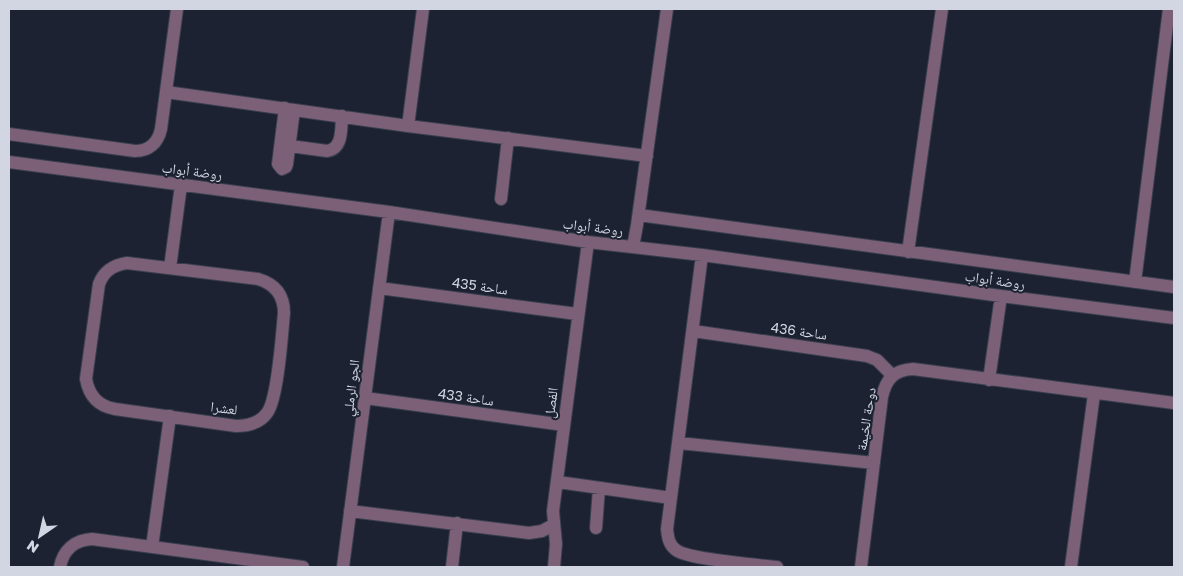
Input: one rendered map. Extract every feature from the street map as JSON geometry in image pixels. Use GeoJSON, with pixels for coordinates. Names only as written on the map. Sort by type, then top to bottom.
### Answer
{"type":"FeatureCollection","features":[{"type":"Feature","properties":{"kind":"street"},"geometry":{"type":"LineString","coordinates":[[9,134],[141,151],[153,146],[160,135],[177,9]]}},
{"type":"Feature","properties":{"kind":"street"},"geometry":{"type":"LineString","coordinates":[[408,126],[423,9]]}},
{"type":"Feature","properties":{"kind":"street"},"geometry":{"type":"LineString","coordinates":[[633,247],[667,9]]}},
{"type":"Feature","properties":{"kind":"street"},"geometry":{"type":"LineString","coordinates":[[908,252],[942,9]]}},
{"type":"Feature","properties":{"kind":"street"},"geometry":{"type":"LineString","coordinates":[[1135,282],[1169,9]]}},
{"type":"Feature","properties":{"kind":"street"},"geometry":{"type":"LineString","coordinates":[[166,92],[408,126],[647,156]]}},
{"type":"Feature","properties":{"kind":"street"},"geometry":{"type":"LineString","coordinates":[[289,109],[290,146],[288,164],[282,168],[278,164],[289,109]]}},
{"type":"Feature","properties":{"kind":"street"},"geometry":{"type":"LineString","coordinates":[[290,146],[327,151],[335,149],[339,142],[342,116]]}},
{"type":"Feature","properties":{"kind":"street"},"geometry":{"type":"LineString","coordinates":[[501,199],[508,138]]}},
{"type":"Feature","properties":{"kind":"street","name":"روضة أبواب"},"geometry":{"type":"LineString","coordinates":[[9,162],[389,212],[588,242],[702,254],[1000,296],[1174,318]]}},
{"type":"Feature","properties":{"kind":"street"},"geometry":{"type":"LineString","coordinates":[[170,268],[181,185]]}},
{"type":"Feature","properties":{"kind":"street","name":"الجو الرملي"},"geometry":{"type":"LineString","coordinates":[[343,567],[389,212]]}},
{"type":"Feature","properties":{"kind":"street"},"geometry":{"type":"LineString","coordinates":[[639,215],[1174,287]]}},
{"type":"Feature","properties":{"kind":"street","name":"الفصل"},"geometry":{"type":"LineString","coordinates":[[554,567],[556,544],[553,511],[577,314],[588,242]]}},
{"type":"Feature","properties":{"kind":"street"},"geometry":{"type":"LineString","coordinates":[[702,254],[667,530],[671,546],[675,550],[690,556],[757,566],[777,567]]}},
{"type":"Feature","properties":{"kind":"street","name":"لعشرا"},"geometry":{"type":"LineString","coordinates":[[127,263],[170,268],[266,281],[278,290],[284,305],[274,398],[267,414],[253,424],[244,426],[108,408],[95,400],[87,387],[86,379],[99,284],[102,277],[112,267],[127,263]]}},
{"type":"Feature","properties":{"kind":"street","name":"ساحة 435"},"geometry":{"type":"LineString","coordinates":[[379,288],[577,314]]}},
{"type":"Feature","properties":{"kind":"street"},"geometry":{"type":"LineString","coordinates":[[989,380],[1000,296]]}},
{"type":"Feature","properties":{"kind":"street","name":"ساحة 436"},"geometry":{"type":"LineString","coordinates":[[693,331],[872,357],[892,375]]}},
{"type":"Feature","properties":{"kind":"street","name":"دوحة الخيمة"},"geometry":{"type":"LineString","coordinates":[[861,567],[882,397],[887,382],[892,375],[903,370],[913,369],[1174,403]]}},
{"type":"Feature","properties":{"kind":"street"},"geometry":{"type":"LineString","coordinates":[[1071,567],[1094,394]]}},
{"type":"Feature","properties":{"kind":"street","name":"ساحة 433"},"geometry":{"type":"LineString","coordinates":[[365,398],[564,425]]}},
{"type":"Feature","properties":{"kind":"street"},"geometry":{"type":"LineString","coordinates":[[152,547],[170,416]]}},
{"type":"Feature","properties":{"kind":"street"},"geometry":{"type":"LineString","coordinates":[[679,443],[874,463]]}},
{"type":"Feature","properties":{"kind":"street"},"geometry":{"type":"LineString","coordinates":[[558,482],[671,498]]}},
{"type":"Feature","properties":{"kind":"street"},"geometry":{"type":"LineString","coordinates":[[596,528],[599,488]]}},
{"type":"Feature","properties":{"kind":"street"},"geometry":{"type":"LineString","coordinates":[[350,511],[529,533],[542,531],[553,525]]}},
{"type":"Feature","properties":{"kind":"street"},"geometry":{"type":"LineString","coordinates":[[452,567],[457,523]]}},
{"type":"Feature","properties":{"kind":"street"},"geometry":{"type":"LineString","coordinates":[[60,567],[62,558],[69,548],[86,540],[152,547],[252,564],[303,567]]}}]}
